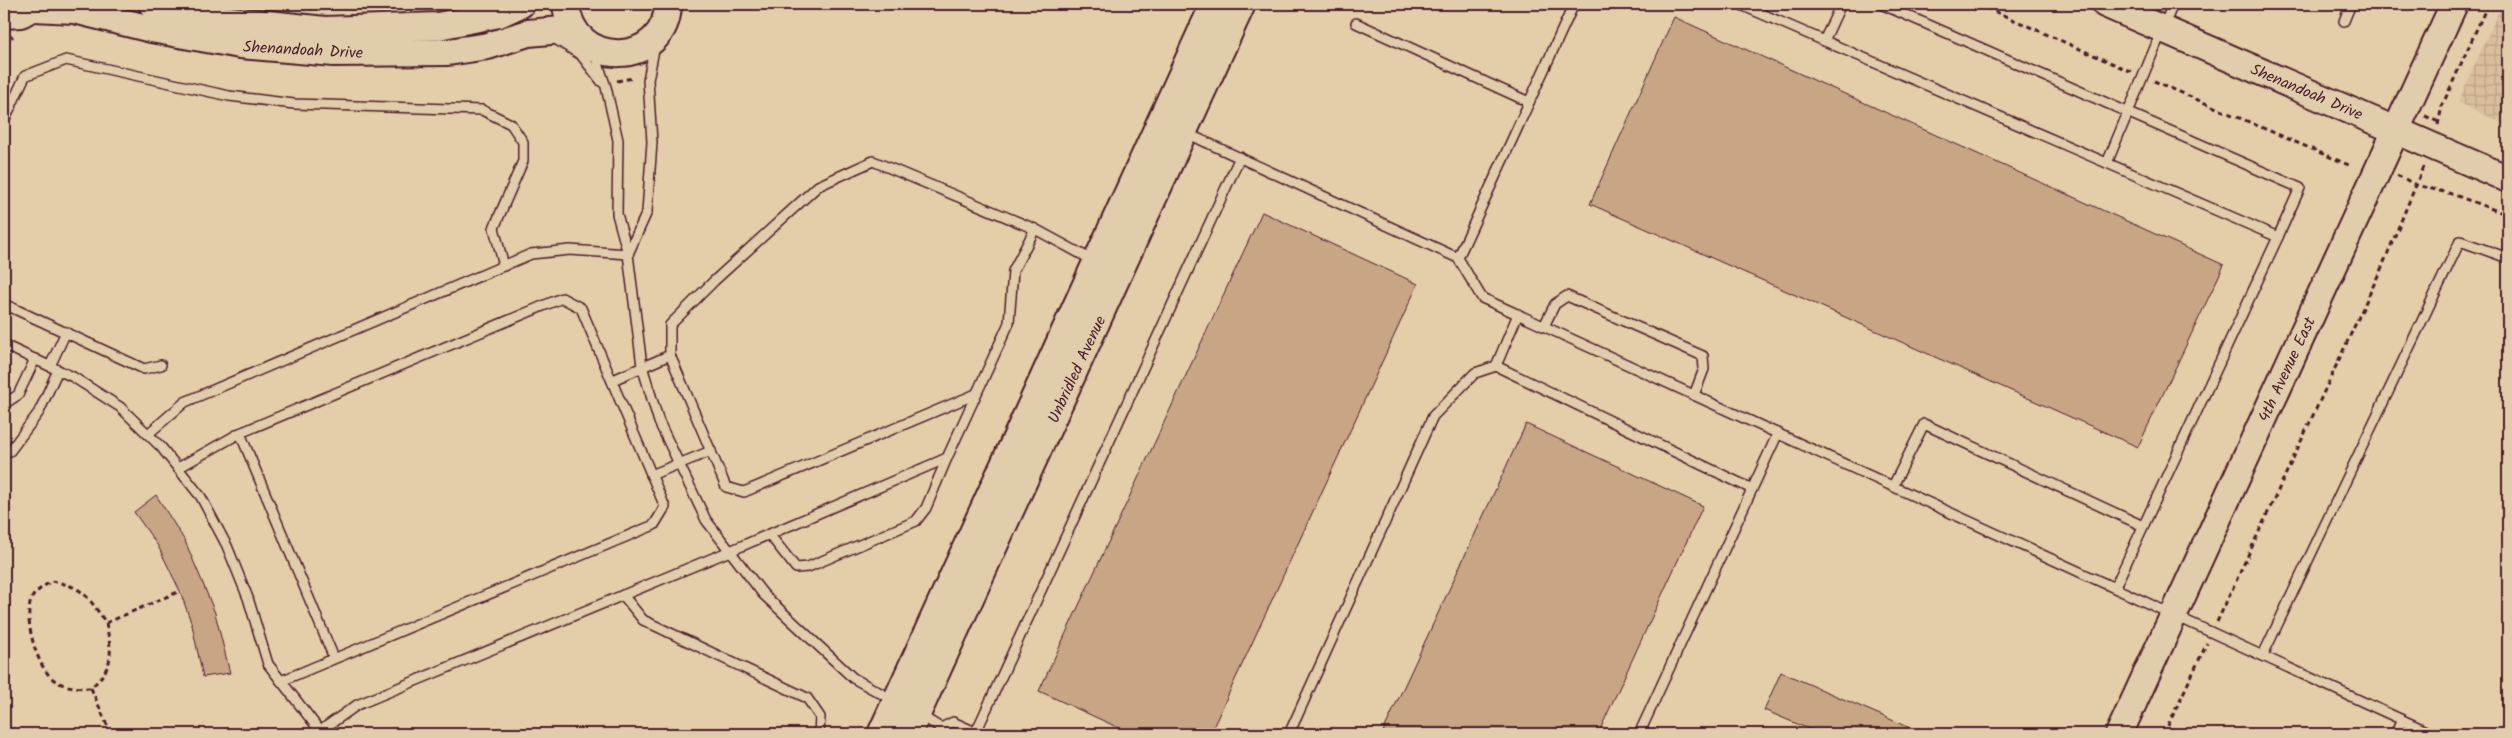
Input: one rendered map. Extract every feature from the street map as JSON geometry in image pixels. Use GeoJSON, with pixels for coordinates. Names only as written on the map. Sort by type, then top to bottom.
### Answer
{"type":"FeatureCollection","features":[{"type":"Feature","properties":{"kind":"street","name":"Shenandoah Drive"},"geometry":{"type":"LineString","coordinates":[[152,4],[221,19],[325,30],[438,26],[499,14],[521,4]]}},
{"type":"Feature","properties":{"kind":"street"},"geometry":{"type":"LineString","coordinates":[[566,4],[567,14],[573,29],[584,42],[592,47],[614,54],[630,52],[645,46],[663,22],[688,4]]}},
{"type":"Feature","properties":{"kind":"street","name":"Unbridled Avenue"},"geometry":{"type":"LineString","coordinates":[[881,734],[907,713],[1172,127],[1214,4]]}},
{"type":"Feature","properties":{"kind":"street","name":"Unbridled Avenue"},"geometry":{"type":"LineString","coordinates":[[907,713],[1096,262],[1242,4]]}},
{"type":"Feature","properties":{"kind":"street","name":"Shenandoah Drive"},"geometry":{"type":"LineString","coordinates":[[2105,4],[2397,129],[2508,180]]}},
{"type":"Feature","properties":{"kind":"street","name":"4th Avenue East"},"geometry":{"type":"LineString","coordinates":[[2119,734],[2454,4]]}},
{"type":"Feature","properties":{"kind":"street","name":"Shenandoah Drive"},"geometry":{"type":"LineString","coordinates":[[5,17],[36,6],[74,10],[151,29],[240,45],[334,53],[448,52],[488,46],[528,33],[573,29]]}},
{"type":"Feature","properties":{"kind":"lane"},"geometry":{"type":"LineString","coordinates":[[1458,258],[1574,4]]}},
{"type":"Feature","properties":{"kind":"lane"},"geometry":{"type":"LineString","coordinates":[[1738,4],[2278,237]]}},
{"type":"Feature","properties":{"kind":"lane"},"geometry":{"type":"LineString","coordinates":[[1824,41],[1841,4]]}},
{"type":"Feature","properties":{"kind":"lane"},"geometry":{"type":"LineString","coordinates":[[1881,4],[2300,188],[2115,587]]}},
{"type":"Feature","properties":{"kind":"lane"},"geometry":{"type":"LineString","coordinates":[[2107,163],[2173,4]]}},
{"type":"Feature","properties":{"kind":"lane"},"geometry":{"type":"LineString","coordinates":[[2344,21],[2351,4]]}},
{"type":"Feature","properties":{"kind":"lane"},"geometry":{"type":"LineString","coordinates":[[628,254],[647,212],[652,142],[648,80],[663,22]]}},
{"type":"Feature","properties":{"kind":"lane"},"geometry":{"type":"LineString","coordinates":[[1356,23],[1529,102]]}},
{"type":"Feature","properties":{"kind":"lane"},"geometry":{"type":"LineString","coordinates":[[528,33],[560,40],[581,55],[606,88]]}},
{"type":"Feature","properties":{"kind":"lane"},"geometry":{"type":"LineString","coordinates":[[592,47],[606,88],[618,140],[617,214],[628,254],[642,366],[659,422],[706,520],[763,594],[853,678],[907,713],[940,731],[953,722],[979,733],[1240,158]]}},
{"type":"Feature","properties":{"kind":"lane"},"geometry":{"type":"LineString","coordinates":[[4,121],[25,76],[66,60],[219,95],[294,104],[482,110],[510,124],[523,142],[523,161],[494,228],[504,266]]}},
{"type":"Feature","properties":{"kind":"lane"},"geometry":{"type":"LineString","coordinates":[[1172,127],[1458,258],[1482,298],[2433,734]]}},
{"type":"Feature","properties":{"kind":"lane"},"geometry":{"type":"LineString","coordinates":[[976,394],[744,492],[726,487],[670,355],[670,325],[714,281],[818,186],[873,161],[1035,228],[1096,262]]}},
{"type":"Feature","properties":{"kind":"lane"},"geometry":{"type":"LineString","coordinates":[[769,534],[796,568],[808,567],[916,521],[926,508],[946,458],[1009,323],[1013,271],[1035,228]]}},
{"type":"Feature","properties":{"kind":"lane"},"geometry":{"type":"LineString","coordinates":[[2263,655],[2460,241],[2508,258]]}},
{"type":"Feature","properties":{"kind":"lane"},"geometry":{"type":"LineString","coordinates":[[148,434],[186,402],[531,254],[570,250],[628,254]]}},
{"type":"Feature","properties":{"kind":"lane"},"geometry":{"type":"LineString","coordinates":[[1544,326],[1555,304],[1566,296],[1703,356],[1704,369],[1694,395]]}},
{"type":"Feature","properties":{"kind":"lane"},"geometry":{"type":"LineString","coordinates":[[178,468],[240,433],[562,298],[581,308],[665,507],[654,525],[281,681]]}},
{"type":"Feature","properties":{"kind":"lane"},"geometry":{"type":"LineString","coordinates":[[4,304],[144,369],[161,365]]}},
{"type":"Feature","properties":{"kind":"lane"},"geometry":{"type":"LineString","coordinates":[[1496,366],[1518,314]]}},
{"type":"Feature","properties":{"kind":"lane"},"geometry":{"type":"LineString","coordinates":[[4,453],[10,451],[39,412],[66,332]]}},
{"type":"Feature","properties":{"kind":"lane"},"geometry":{"type":"LineString","coordinates":[[4,345],[73,377],[120,407],[148,434],[178,468],[201,497],[227,546],[248,598],[268,664],[318,733],[357,705],[730,551],[946,458]]}},
{"type":"Feature","properties":{"kind":"lane"},"geometry":{"type":"LineString","coordinates":[[613,380],[670,355]]}},
{"type":"Feature","properties":{"kind":"lane"},"geometry":{"type":"LineString","coordinates":[[4,404],[18,395],[35,359]]}},
{"type":"Feature","properties":{"kind":"lane"},"geometry":{"type":"LineString","coordinates":[[1289,734],[1433,416],[1475,373],[1496,366],[1752,489]]}},
{"type":"Feature","properties":{"kind":"lane"},"geometry":{"type":"LineString","coordinates":[[1893,486],[1924,424],[2143,526]]}},
{"type":"Feature","properties":{"kind":"lane"},"geometry":{"type":"LineString","coordinates":[[240,433],[334,658]]}},
{"type":"Feature","properties":{"kind":"lane"},"geometry":{"type":"LineString","coordinates":[[1639,734],[1778,433]]}},
{"type":"Feature","properties":{"kind":"lane"},"geometry":{"type":"LineString","coordinates":[[652,475],[711,451]]}},
{"type":"Feature","properties":{"kind":"lane"},"geometry":{"type":"LineString","coordinates":[[623,595],[643,620],[807,698],[820,717],[819,734]]}},
{"type":"Feature","properties":{"kind":"lane"},"geometry":{"type":"LineString","coordinates":[[2395,734],[2402,720]]}},
{"type":"Feature","properties":{"kind":"path"},"geometry":{"type":"LineString","coordinates":[[1978,4],[2351,166]]}},
{"type":"Feature","properties":{"kind":"path"},"geometry":{"type":"LineString","coordinates":[[2439,122],[2442,106],[2488,4]]}},
{"type":"Feature","properties":{"kind":"path"},"geometry":{"type":"LineString","coordinates":[[616,82],[633,78]]}},
{"type":"Feature","properties":{"kind":"path"},"geometry":{"type":"LineString","coordinates":[[2164,734],[2378,276],[2416,185],[2452,194],[2508,214]]}},
{"type":"Feature","properties":{"kind":"path"},"geometry":{"type":"LineString","coordinates":[[51,581],[72,585],[89,598],[106,623],[111,648],[107,672],[91,688],[69,688],[48,675],[35,648],[28,618],[33,596],[51,581]]}},
{"type":"Feature","properties":{"kind":"path"},"geometry":{"type":"LineString","coordinates":[[106,623],[180,592]]}},
{"type":"Feature","properties":{"kind":"path"},"geometry":{"type":"LineString","coordinates":[[91,688],[111,734]]}},
{"type":"Feature","properties":{"kind":"shaded area"},"geometry":{"type":"Polygon","coordinates":[[[2502,4],[2508,4],[2508,126],[2458,102],[2502,4]]]}},
{"type":"Feature","properties":{"kind":"building"},"geometry":{"type":"Polygon","coordinates":[[[1674,17],[2224,265],[2138,447],[1590,204],[1674,17]]]}},
{"type":"Feature","properties":{"kind":"building"},"geometry":{"type":"Polygon","coordinates":[[[1262,212],[1418,284],[1210,734],[1132,734],[1039,691],[1262,212]]]}},
{"type":"Feature","properties":{"kind":"building"},"geometry":{"type":"Polygon","coordinates":[[[1526,424],[1703,506],[1598,734],[1382,734],[1526,424]]]}},
{"type":"Feature","properties":{"kind":"building"},"geometry":{"type":"Polygon","coordinates":[[[156,495],[185,541],[199,574],[215,613],[230,673],[203,677],[192,625],[180,591],[158,546],[134,512],[156,495]]]}},
{"type":"Feature","properties":{"kind":"building"},"geometry":{"type":"Polygon","coordinates":[[[1781,672],[1924,734],[1821,734],[1764,710],[1781,672]]]}}]}
